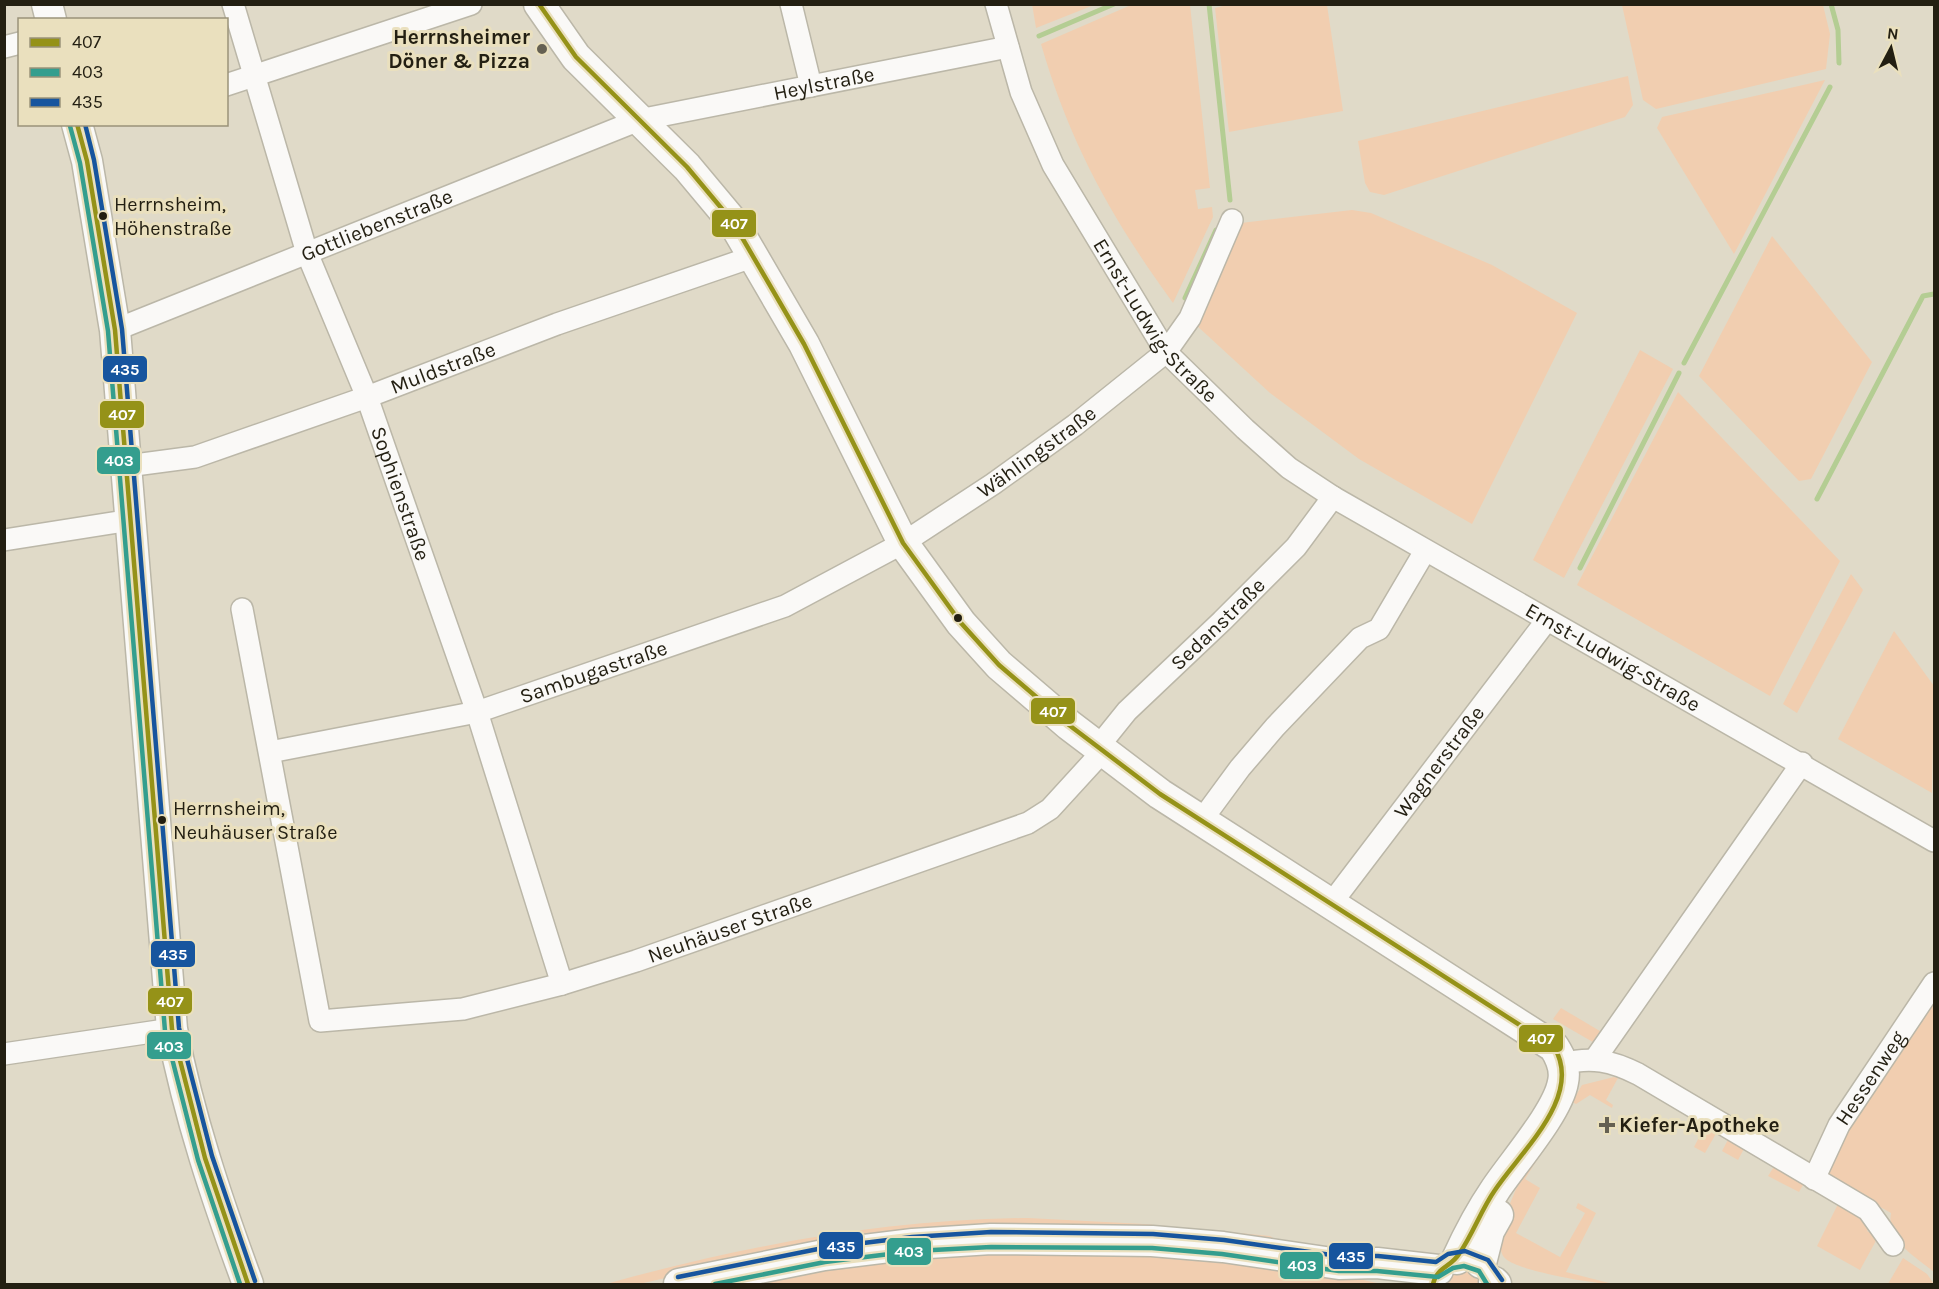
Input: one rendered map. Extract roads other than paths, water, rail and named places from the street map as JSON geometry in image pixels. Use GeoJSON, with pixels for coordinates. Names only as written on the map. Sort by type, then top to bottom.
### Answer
{"type":"FeatureCollection","features":[{"type":"Feature","properties":{"kind":"main road"},"geometry":{"type":"LineString","coordinates":[[539,4],[576,57],[715,197],[755,256],[809,354],[903,543],[960,623],[999,665],[1034,698],[1100,749],[1201,821],[1554,1047],[1563,1064],[1563,1083],[1558,1096],[1521,1157],[1496,1189],[1470,1275],[1377,1263],[1338,1264]]}},
{"type":"Feature","properties":{"kind":"main road"},"geometry":{"type":"LineString","coordinates":[[82,126],[115,330],[172,1029],[183,1089],[199,1146],[248,1284]]}},
{"type":"Feature","properties":{"kind":"main road"},"geometry":{"type":"LineString","coordinates":[[679,1284],[824,1255],[903,1245],[991,1239],[1163,1241],[1246,1250],[1338,1264],[1408,1284]]}},
{"type":"Feature","properties":{"kind":"street","name":"Sophienstraße"},"geometry":{"type":"LineString","coordinates":[[233,4],[307,253],[367,397],[477,712],[562,984]]}},
{"type":"Feature","properties":{"kind":"street"},"geometry":{"type":"LineString","coordinates":[[228,84],[471,4]]}},
{"type":"Feature","properties":{"kind":"street"},"geometry":{"type":"LineString","coordinates":[[791,4],[811,86]]}},
{"type":"Feature","properties":{"kind":"street","name":"Ernst-Ludwig-Straße"},"geometry":{"type":"LineString","coordinates":[[996,4],[1021,92],[1053,165],[1166,352],[1280,460],[1333,497],[1425,551],[1802,763],[1935,841]]}},
{"type":"Feature","properties":{"kind":"street","name":"Heylstraße"},"geometry":{"type":"LineString","coordinates":[[639,120],[1008,47]]}},
{"type":"Feature","properties":{"kind":"street","name":"Gottliebenstraße"},"geometry":{"type":"LineString","coordinates":[[115,330],[639,120]]}},
{"type":"Feature","properties":{"kind":"street","name":"Wählingstraße"},"geometry":{"type":"LineString","coordinates":[[903,543],[993,484],[1075,425],[1166,352],[1190,318],[1232,220]]}},
{"type":"Feature","properties":{"kind":"street","name":"Muldstraße"},"geometry":{"type":"LineString","coordinates":[[127,466],[195,457],[367,397],[557,324],[755,256]]}},
{"type":"Feature","properties":{"kind":"street","name":"Sedanstraße"},"geometry":{"type":"LineString","coordinates":[[1100,749],[1127,711],[1206,638],[1296,547],[1333,497]]}},
{"type":"Feature","properties":{"kind":"street"},"geometry":{"type":"LineString","coordinates":[[4,540],[131,520]]}},
{"type":"Feature","properties":{"kind":"street","name":"Sambugastraße"},"geometry":{"type":"LineString","coordinates":[[270,752],[477,712],[785,606],[903,543]]}},
{"type":"Feature","properties":{"kind":"street"},"geometry":{"type":"LineString","coordinates":[[1201,821],[1247,760],[1360,638],[1379,629],[1425,551]]}},
{"type":"Feature","properties":{"kind":"street"},"geometry":{"type":"LineString","coordinates":[[242,609],[270,752]]}},
{"type":"Feature","properties":{"kind":"street","name":"Wagnerstraße"},"geometry":{"type":"LineString","coordinates":[[1330,905],[1548,620]]}},
{"type":"Feature","properties":{"kind":"street","name":"Neuhäuser Straße"},"geometry":{"type":"LineString","coordinates":[[270,752],[320,1022],[463,1009],[562,984],[636,961],[1028,823],[1050,809],[1100,749]]}},
{"type":"Feature","properties":{"kind":"street"},"geometry":{"type":"LineString","coordinates":[[1595,1059],[1802,763]]}},
{"type":"Feature","properties":{"kind":"street","name":"Hessenweg"},"geometry":{"type":"LineString","coordinates":[[1814,1179],[1839,1125],[1935,983]]}},
{"type":"Feature","properties":{"kind":"street"},"geometry":{"type":"LineString","coordinates":[[4,1054],[172,1029]]}},
{"type":"Feature","properties":{"kind":"street"},"geometry":{"type":"LineString","coordinates":[[1563,1064],[1595,1059],[1615,1064],[1638,1074],[1868,1210],[1893,1245]]}},
{"type":"Feature","properties":{"kind":"waterway"},"geometry":{"type":"LineString","coordinates":[[1039,36],[1114,4]]}},
{"type":"Feature","properties":{"kind":"waterway"},"geometry":{"type":"LineString","coordinates":[[1209,4],[1230,200]]}},
{"type":"Feature","properties":{"kind":"waterway"},"geometry":{"type":"LineString","coordinates":[[1831,4],[1838,30],[1839,63]]}},
{"type":"Feature","properties":{"kind":"waterway"},"geometry":{"type":"LineString","coordinates":[[1684,363],[1830,87]]}},
{"type":"Feature","properties":{"kind":"waterway"},"geometry":{"type":"LineString","coordinates":[[1185,298],[1216,230]]}},
{"type":"Feature","properties":{"kind":"waterway"},"geometry":{"type":"LineString","coordinates":[[1817,499],[1923,296],[1934,294]]}},
{"type":"Feature","properties":{"kind":"waterway"},"geometry":{"type":"LineString","coordinates":[[1580,568],[1679,373]]}},
{"type":"Feature","properties":{"kind":"place","name":"Herrnsheimer Döner & Pizza"},"geometry":{"type":"Point","coordinates":[542,49]}},
{"type":"Feature","properties":{"kind":"place","name":"Herrnsheim, Höhenstraße"},"geometry":{"type":"Point","coordinates":[103,216]}},
{"type":"Feature","properties":{"kind":"place","name":"Herrnsheim, Neuhäuser Straße"},"geometry":{"type":"Point","coordinates":[162,820]}},
{"type":"Feature","properties":{"kind":"place","name":"Kiefer-Apotheke"},"geometry":{"type":"Point","coordinates":[1607,1125]}}]}
